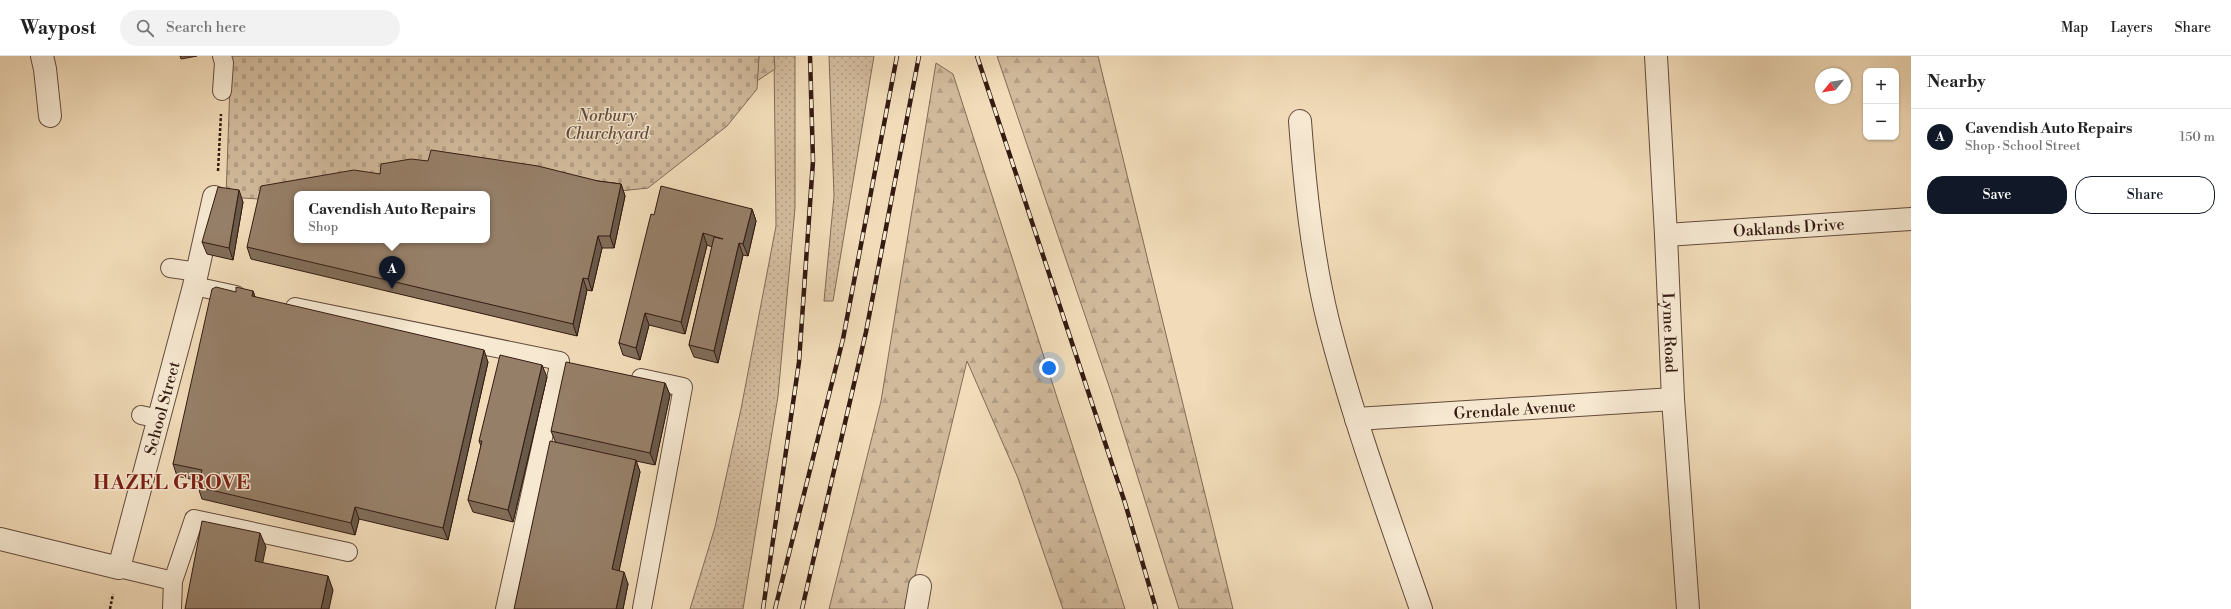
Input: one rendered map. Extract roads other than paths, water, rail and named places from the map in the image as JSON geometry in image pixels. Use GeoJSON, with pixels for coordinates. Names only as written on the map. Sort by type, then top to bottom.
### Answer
{"type":"FeatureCollection","features":[{"type":"Feature","properties":{"kind":"street"},"geometry":{"type":"LineString","coordinates":[[42,56],[46,69],[50,116]]}},
{"type":"Feature","properties":{"kind":"street","name":"Lyme Road"},"geometry":{"type":"LineString","coordinates":[[1656,56],[1673,399],[1688,609]]}},
{"type":"Feature","properties":{"kind":"street"},"geometry":{"type":"LineString","coordinates":[[1300,121],[1308,212],[1328,320],[1356,419],[1421,609]]}},
{"type":"Feature","properties":{"kind":"street","name":"School Street"},"geometry":{"type":"LineString","coordinates":[[119,568],[150,417],[196,279],[214,197]]}},
{"type":"Feature","properties":{"kind":"street","name":"Oaklands Drive"},"geometry":{"type":"LineString","coordinates":[[1666,235],[1911,219]]}},
{"type":"Feature","properties":{"kind":"street","name":"Grendale Avenue"},"geometry":{"type":"LineString","coordinates":[[1356,419],[1673,399]]}},
{"type":"Feature","properties":{"kind":"street"},"geometry":{"type":"LineString","coordinates":[[0,539],[119,568]]}},
{"type":"Feature","properties":{"kind":"street"},"geometry":{"type":"LineString","coordinates":[[916,609],[920,586]]}},
{"type":"Feature","properties":{"kind":"lane"},"geometry":{"type":"LineString","coordinates":[[222,56],[224,62],[222,91]]}},
{"type":"Feature","properties":{"kind":"lane"},"geometry":{"type":"LineString","coordinates":[[170,268],[196,279],[256,299]]}},
{"type":"Feature","properties":{"kind":"lane"},"geometry":{"type":"LineString","coordinates":[[280,304],[568,363],[505,609]]}},
{"type":"Feature","properties":{"kind":"lane"},"geometry":{"type":"LineString","coordinates":[[622,374],[683,387],[642,608]]}},
{"type":"Feature","properties":{"kind":"lane"},"geometry":{"type":"LineString","coordinates":[[172,609],[173,581],[194,519],[348,552]]}},
{"type":"Feature","properties":{"kind":"lane"},"geometry":{"type":"LineString","coordinates":[[119,568],[173,581]]}},
{"type":"Feature","properties":{"kind":"railway"},"geometry":{"type":"LineString","coordinates":[[763,609],[799,362],[813,161],[810,56]]}},
{"type":"Feature","properties":{"kind":"railway"},"geometry":{"type":"LineString","coordinates":[[775,609],[843,339],[897,56]]}},
{"type":"Feature","properties":{"kind":"railway"},"geometry":{"type":"LineString","coordinates":[[802,609],[866,332],[919,56]]}},
{"type":"Feature","properties":{"kind":"railway"},"geometry":{"type":"LineString","coordinates":[[977,56],[1125,503],[1156,609]]}},
{"type":"Feature","properties":{"kind":"place","name":"Cavendish Auto Repairs"},"geometry":{"type":"Point","coordinates":[392,289]}},
{"type":"Feature","properties":{"kind":"district","name":"HAZEL GROVE"},"geometry":{"type":"Point","coordinates":[172,482]}},
{"type":"Feature","properties":{"kind":"park label","name":"Norbury Churchyard"},"geometry":{"type":"Point","coordinates":[607,124]}}]}
